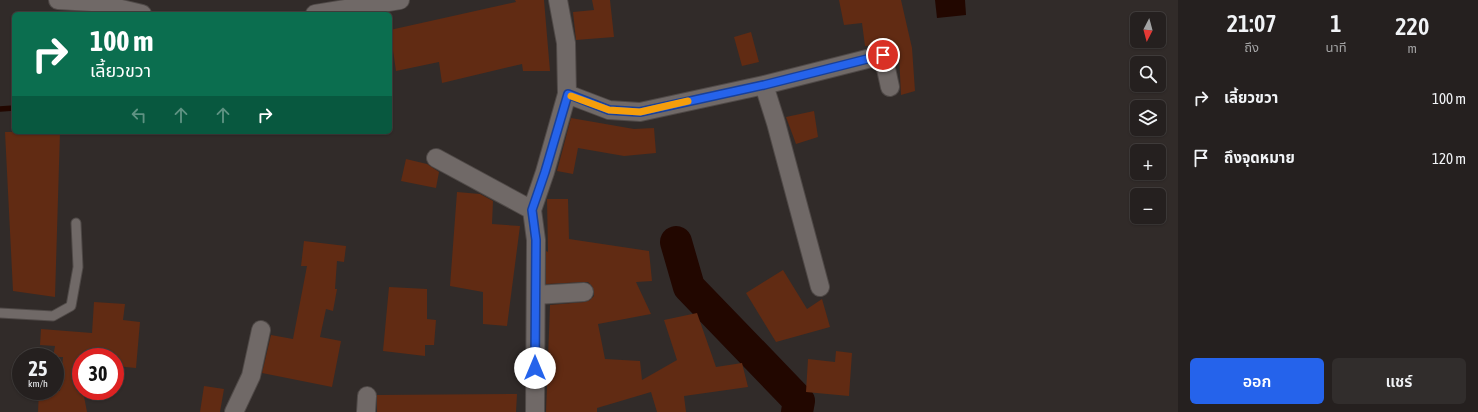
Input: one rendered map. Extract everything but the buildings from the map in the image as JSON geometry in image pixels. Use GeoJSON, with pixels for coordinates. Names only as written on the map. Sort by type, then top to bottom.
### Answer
{"type":"FeatureCollection","features":[{"type":"Feature","properties":{"kind":"street"},"geometry":{"type":"LineString","coordinates":[[58,0],[92,2],[134,12]]}},
{"type":"Feature","properties":{"kind":"street"},"geometry":{"type":"LineString","coordinates":[[328,12],[400,0]]}},
{"type":"Feature","properties":{"kind":"street"},"geometry":{"type":"LineString","coordinates":[[535,412],[536,240],[532,210],[568,94],[566,43],[558,0]]}},
{"type":"Feature","properties":{"kind":"street"},"geometry":{"type":"LineString","coordinates":[[568,94],[609,110],[640,112],[764,85],[883,55],[890,87]]}},
{"type":"Feature","properties":{"kind":"street"},"geometry":{"type":"LineString","coordinates":[[764,85],[776,123],[820,287]]}},
{"type":"Feature","properties":{"kind":"street"},"geometry":{"type":"LineString","coordinates":[[436,158],[532,210]]}},
{"type":"Feature","properties":{"kind":"street"},"geometry":{"type":"LineString","coordinates":[[536,295],[584,292]]}},
{"type":"Feature","properties":{"kind":"street"},"geometry":{"type":"LineString","coordinates":[[234,412],[251,376],[261,330]]}},
{"type":"Feature","properties":{"kind":"lane"},"geometry":{"type":"LineString","coordinates":[[0,313],[53,316],[71,306],[78,267],[76,223]]}},
{"type":"Feature","properties":{"kind":"shaded area"},"geometry":{"type":"Polygon","coordinates":[[[935,0],[965,0],[966,15],[937,18],[935,0]]]}},
{"type":"Feature","properties":{"kind":"waterway"},"geometry":{"type":"LineString","coordinates":[[0,109],[12,108]]}},
{"type":"Feature","properties":{"kind":"waterway"},"geometry":{"type":"LineString","coordinates":[[676,242],[689,287],[799,401],[797,412]]}},
{"type":"Feature","properties":{"kind":"slow traffic"},"geometry":{"type":"LineString","coordinates":[[571,96],[609,110],[640,112],[688,101]]}},
{"type":"Feature","properties":{"kind":"route"},"geometry":{"type":"LineString","coordinates":[[535,368],[536,240],[532,210],[568,94],[609,110],[640,112],[764,85],[883,55]]}}]}
